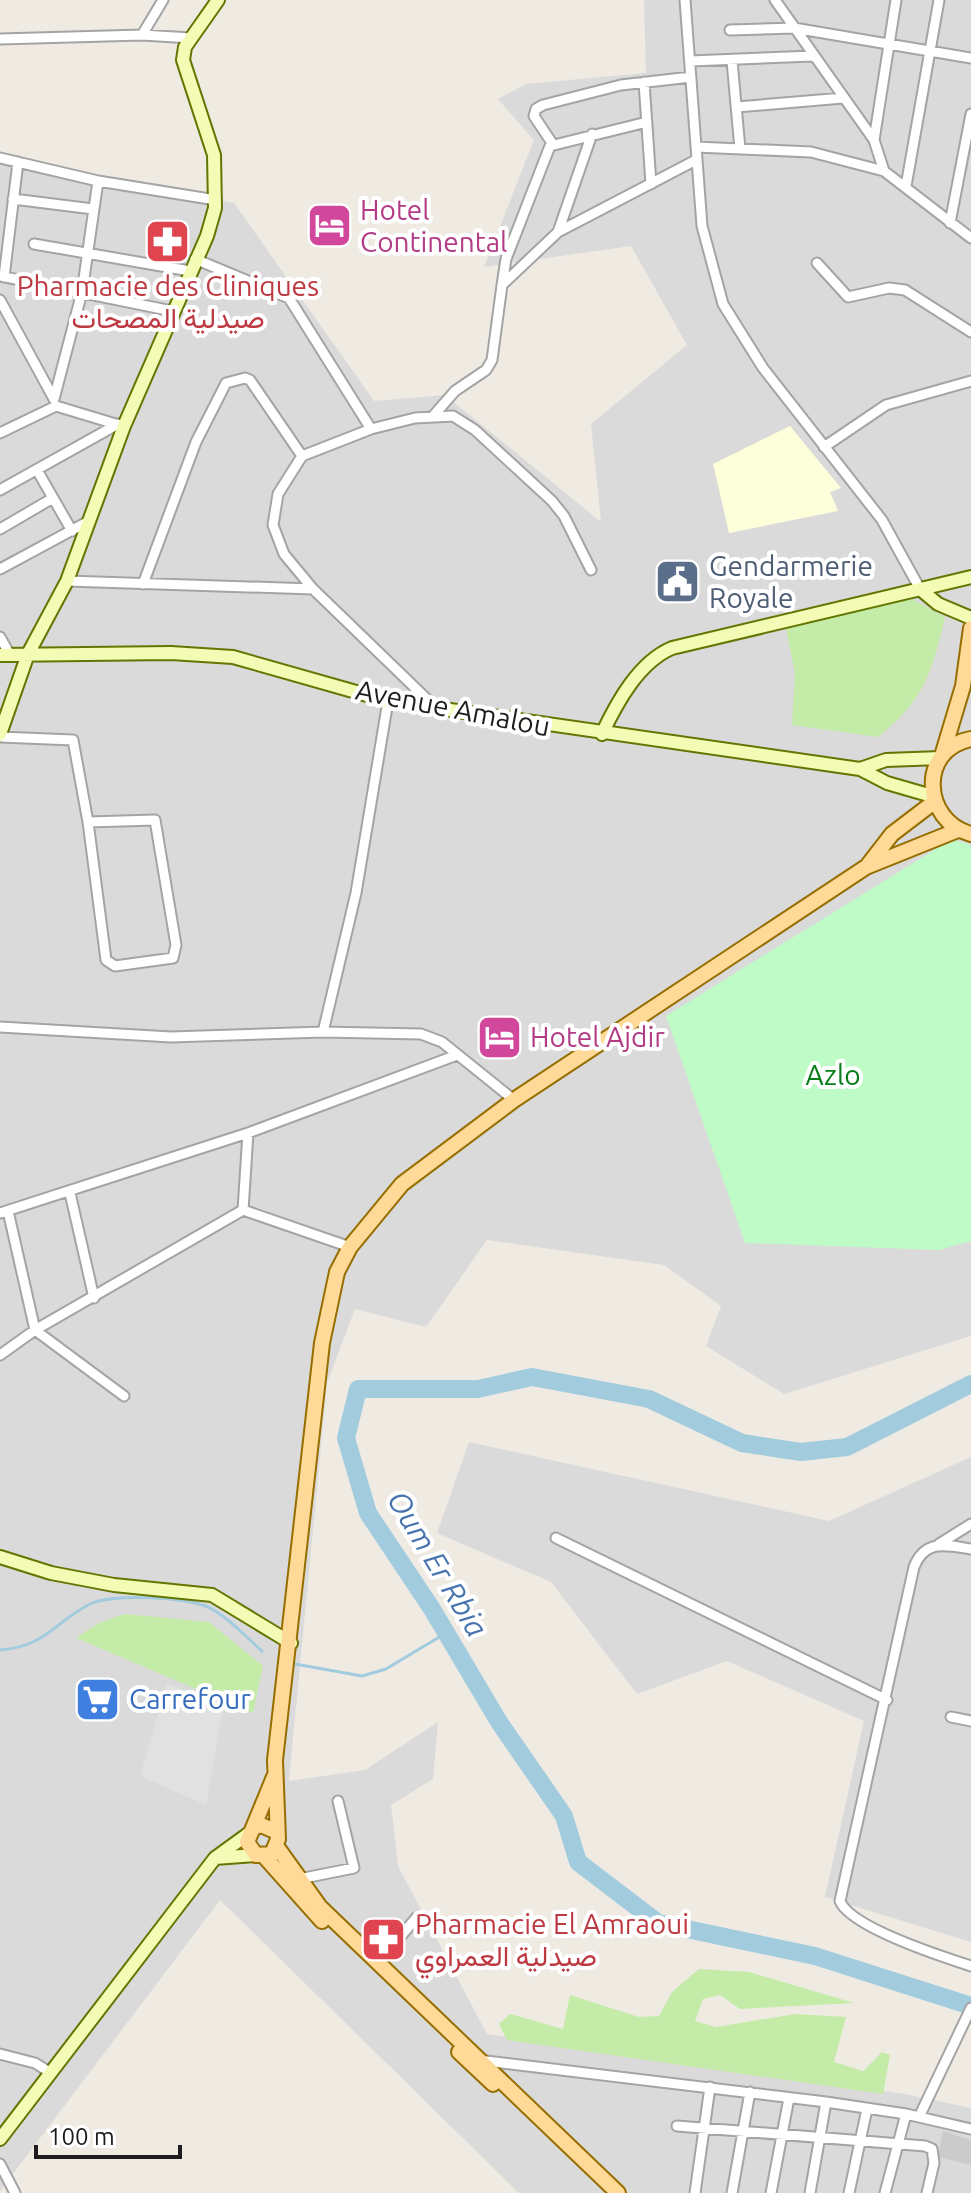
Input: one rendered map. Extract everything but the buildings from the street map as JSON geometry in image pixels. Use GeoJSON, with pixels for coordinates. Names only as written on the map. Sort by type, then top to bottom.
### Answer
{"type":"FeatureCollection","features":[{"type":"Feature","properties":{"kind":"main road"},"geometry":{"type":"LineString","coordinates":[[965,832],[948,823],[933,799],[932,779],[963,686],[971,628]]}},
{"type":"Feature","properties":{"kind":"main road"},"geometry":{"type":"LineString","coordinates":[[941,757],[952,747],[971,739]]}},
{"type":"Feature","properties":{"kind":"main road"},"geometry":{"type":"LineString","coordinates":[[866,867],[892,834],[933,799]]}},
{"type":"Feature","properties":{"kind":"main road"},"geometry":{"type":"LineString","coordinates":[[446,2034],[320,1907],[277,1847],[278,1803],[274,1776],[322,1343],[337,1272],[350,1247],[402,1184],[514,1100],[866,867],[965,832]]}},
{"type":"Feature","properties":{"kind":"main road"},"geometry":{"type":"LineString","coordinates":[[274,1776],[247,1842],[296,1896],[618,2193]]}},
{"type":"Feature","properties":{"kind":"main road"},"geometry":{"type":"LineString","coordinates":[[250,1831],[261,1825],[275,1831]]}},
{"type":"Feature","properties":{"kind":"main road"},"geometry":{"type":"LineString","coordinates":[[260,1856],[277,1847]]}},
{"type":"Feature","properties":{"kind":"main road"},"geometry":{"type":"LineString","coordinates":[[506,2091],[605,2193]]}},
{"type":"Feature","properties":{"kind":"street"},"geometry":{"type":"LineString","coordinates":[[142,35],[163,0]]}},
{"type":"Feature","properties":{"kind":"street"},"geometry":{"type":"LineString","coordinates":[[88,822],[155,820],[176,945],[173,958],[115,966],[108,963],[73,740],[0,735],[28,654],[67,581],[121,425],[207,236],[216,200],[214,155],[183,60],[191,38],[218,0]]}},
{"type":"Feature","properties":{"kind":"street"},"geometry":{"type":"LineString","coordinates":[[685,0],[702,226],[723,304],[744,341],[882,520],[920,589],[938,604],[971,618]]}},
{"type":"Feature","properties":{"kind":"street"},"geometry":{"type":"LineString","coordinates":[[775,0],[874,140],[884,171]]}},
{"type":"Feature","properties":{"kind":"street"},"geometry":{"type":"LineString","coordinates":[[874,140],[896,0]]}},
{"type":"Feature","properties":{"kind":"street"},"geometry":{"type":"LineString","coordinates":[[906,186],[939,0]]}},
{"type":"Feature","properties":{"kind":"street"},"geometry":{"type":"LineString","coordinates":[[730,30],[794,28],[971,58]]}},
{"type":"Feature","properties":{"kind":"street"},"geometry":{"type":"LineString","coordinates":[[0,39],[142,35],[191,38]]}},
{"type":"Feature","properties":{"kind":"street"},"geometry":{"type":"LineString","coordinates":[[690,61],[813,56]]}},
{"type":"Feature","properties":{"kind":"street"},"geometry":{"type":"LineString","coordinates":[[732,61],[740,149]]}},
{"type":"Feature","properties":{"kind":"street"},"geometry":{"type":"LineString","coordinates":[[552,143],[534,116],[539,107],[644,82],[691,77]]}},
{"type":"Feature","properties":{"kind":"street"},"geometry":{"type":"LineString","coordinates":[[644,82],[651,184]]}},
{"type":"Feature","properties":{"kind":"street"},"geometry":{"type":"LineString","coordinates":[[737,107],[843,98]]}},
{"type":"Feature","properties":{"kind":"street"},"geometry":{"type":"LineString","coordinates":[[950,223],[971,114]]}},
{"type":"Feature","properties":{"kind":"street"},"geometry":{"type":"LineString","coordinates":[[433,415],[455,391],[486,370],[492,360],[510,248],[545,154],[552,143],[647,122]]}},
{"type":"Feature","properties":{"kind":"street"},"geometry":{"type":"LineString","coordinates":[[558,232],[592,134]]}},
{"type":"Feature","properties":{"kind":"street"},"geometry":{"type":"LineString","coordinates":[[696,147],[811,152],[884,171],[971,238]]}},
{"type":"Feature","properties":{"kind":"street"},"geometry":{"type":"LineString","coordinates":[[0,158],[98,181],[216,200]]}},
{"type":"Feature","properties":{"kind":"street"},"geometry":{"type":"LineString","coordinates":[[502,285],[558,232],[696,160]]}},
{"type":"Feature","properties":{"kind":"street"},"geometry":{"type":"LineString","coordinates":[[18,162],[2,277],[172,311]]}},
{"type":"Feature","properties":{"kind":"street"},"geometry":{"type":"LineString","coordinates":[[0,433],[55,402],[82,292],[98,181]]}},
{"type":"Feature","properties":{"kind":"street"},"geometry":{"type":"LineString","coordinates":[[13,199],[93,209]]}},
{"type":"Feature","properties":{"kind":"street"},"geometry":{"type":"LineString","coordinates":[[34,244],[192,265],[289,298],[371,429]]}},
{"type":"Feature","properties":{"kind":"street"},"geometry":{"type":"LineString","coordinates":[[817,263],[848,297],[889,288],[905,290],[971,332]]}},
{"type":"Feature","properties":{"kind":"street"},"geometry":{"type":"LineString","coordinates":[[0,300],[55,402],[121,425]]}},
{"type":"Feature","properties":{"kind":"street"},"geometry":{"type":"LineString","coordinates":[[143,584],[196,442],[226,383],[245,378],[250,380],[302,456]]}},
{"type":"Feature","properties":{"kind":"street"},"geometry":{"type":"LineString","coordinates":[[824,447],[886,405],[971,381]]}},
{"type":"Feature","properties":{"kind":"street"},"geometry":{"type":"LineString","coordinates":[[435,707],[313,589],[284,554],[273,525],[283,482],[302,456],[371,429],[433,415],[463,420],[552,501],[564,516],[591,570]]}},
{"type":"Feature","properties":{"kind":"street"},"geometry":{"type":"LineString","coordinates":[[0,490],[121,425]]}},
{"type":"Feature","properties":{"kind":"street"},"geometry":{"type":"LineString","coordinates":[[37,470],[72,531]]}},
{"type":"Feature","properties":{"kind":"street"},"geometry":{"type":"LineString","coordinates":[[0,529],[53,498]]}},
{"type":"Feature","properties":{"kind":"street"},"geometry":{"type":"LineString","coordinates":[[0,569],[89,521]]}},
{"type":"Feature","properties":{"kind":"street"},"geometry":{"type":"LineString","coordinates":[[602,734],[613,712],[660,654],[790,618],[971,577]]}},
{"type":"Feature","properties":{"kind":"street"},"geometry":{"type":"LineString","coordinates":[[67,581],[313,589]]}},
{"type":"Feature","properties":{"kind":"street"},"geometry":{"type":"LineString","coordinates":[[0,637],[5,655]]}},
{"type":"Feature","properties":{"kind":"street","name":"Avenue Amalou"},"geometry":{"type":"LineString","coordinates":[[5,655],[171,653],[233,657],[388,701],[860,769]]}},
{"type":"Feature","properties":{"kind":"street"},"geometry":{"type":"LineString","coordinates":[[323,1032],[356,893],[388,701]]}},
{"type":"Feature","properties":{"kind":"street"},"geometry":{"type":"LineString","coordinates":[[860,769],[886,760],[941,757]]}},
{"type":"Feature","properties":{"kind":"street"},"geometry":{"type":"LineString","coordinates":[[860,769],[887,783],[933,799]]}},
{"type":"Feature","properties":{"kind":"street"},"geometry":{"type":"LineString","coordinates":[[0,1027],[171,1037],[323,1032],[421,1034],[442,1042],[514,1100]]}},
{"type":"Feature","properties":{"kind":"street"},"geometry":{"type":"LineString","coordinates":[[124,1396],[35,1330],[4,1212],[248,1133],[457,1055]]}},
{"type":"Feature","properties":{"kind":"street"},"geometry":{"type":"LineString","coordinates":[[243,1210],[248,1133]]}},
{"type":"Feature","properties":{"kind":"street"},"geometry":{"type":"LineString","coordinates":[[70,1193],[94,1298]]}},
{"type":"Feature","properties":{"kind":"street"},"geometry":{"type":"LineString","coordinates":[[0,1355],[35,1330],[243,1210],[350,1247]]}},
{"type":"Feature","properties":{"kind":"street"},"geometry":{"type":"LineString","coordinates":[[971,1524],[919,1556],[914,1567],[887,1700],[840,1901],[850,1915],[918,1947],[971,1966]]}},
{"type":"Feature","properties":{"kind":"street"},"geometry":{"type":"LineString","coordinates":[[556,1538],[887,1700]]}},
{"type":"Feature","properties":{"kind":"street"},"geometry":{"type":"LineString","coordinates":[[939,1544],[971,1549]]}},
{"type":"Feature","properties":{"kind":"street"},"geometry":{"type":"LineString","coordinates":[[0,1557],[51,1573],[114,1585],[212,1595],[291,1643]]}},
{"type":"Feature","properties":{"kind":"street"},"geometry":{"type":"LineString","coordinates":[[951,1717],[971,1721]]}},
{"type":"Feature","properties":{"kind":"street"},"geometry":{"type":"LineString","coordinates":[[299,1879],[354,1868],[338,1801]]}},
{"type":"Feature","properties":{"kind":"street"},"geometry":{"type":"LineString","coordinates":[[0,2139],[215,1858],[250,1831]]}},
{"type":"Feature","properties":{"kind":"street"},"geometry":{"type":"LineString","coordinates":[[215,1858],[260,1856]]}},
{"type":"Feature","properties":{"kind":"street"},"geometry":{"type":"LineString","coordinates":[[378,1963],[417,1917]]}},
{"type":"Feature","properties":{"kind":"street"},"geometry":{"type":"LineString","coordinates":[[919,2117],[971,2008]]}},
{"type":"Feature","properties":{"kind":"street"},"geometry":{"type":"LineString","coordinates":[[0,2054],[35,2063],[51,2073]]}},
{"type":"Feature","properties":{"kind":"street"},"geometry":{"type":"LineString","coordinates":[[476,2062],[826,2102],[906,2114],[971,2129]]}},
{"type":"Feature","properties":{"kind":"street"},"geometry":{"type":"LineString","coordinates":[[695,2193],[710,2087]]}},
{"type":"Feature","properties":{"kind":"street"},"geometry":{"type":"LineString","coordinates":[[732,2193],[750,2092]]}},
{"type":"Feature","properties":{"kind":"street"},"geometry":{"type":"LineString","coordinates":[[771,2193],[789,2098]]}},
{"type":"Feature","properties":{"kind":"street"},"geometry":{"type":"LineString","coordinates":[[810,2193],[826,2102]]}},
{"type":"Feature","properties":{"kind":"street"},"geometry":{"type":"LineString","coordinates":[[849,2193],[867,2109]]}},
{"type":"Feature","properties":{"kind":"street"},"geometry":{"type":"LineString","coordinates":[[885,2193],[906,2114]]}},
{"type":"Feature","properties":{"kind":"street"},"geometry":{"type":"LineString","coordinates":[[677,2126],[898,2142],[934,2151],[927,2193]]}},
{"type":"Feature","properties":{"kind":"street"},"geometry":{"type":"LineString","coordinates":[[0,2164],[15,2193]]}},
{"type":"Feature","properties":{"kind":"shaded area"},"geometry":{"type":"Polygon","coordinates":[[[644,0],[971,0],[971,1336],[784,1394],[706,1346],[721,1306],[664,1265],[487,1240],[426,1327],[355,1309],[327,1383],[289,1781],[365,1770],[438,1722],[433,1779],[391,1805],[398,1866],[487,2034],[905,2094],[971,2108],[971,2193],[519,2193],[220,1900],[0,2191],[0,165],[234,203],[374,401],[445,395],[601,522],[591,424],[687,345],[631,246],[484,267],[534,140],[498,99],[526,84],[646,73],[644,0]]]}},
{"type":"Feature","properties":{"kind":"shaded area"},"geometry":{"type":"Polygon","coordinates":[[[790,426],[841,488],[830,492],[838,511],[729,533],[713,464],[790,426]]]}},
{"type":"Feature","properties":{"kind":"shaded area"},"geometry":{"type":"Polygon","coordinates":[[[469,1442],[829,1521],[971,1457],[971,1942],[825,1897],[864,1721],[727,1661],[637,1694],[551,1582],[437,1533],[469,1442]]]}},
{"type":"Feature","properties":{"kind":"shaded area"},"geometry":{"type":"Polygon","coordinates":[[[167,1683],[223,1709],[206,1805],[140,1776],[167,1683]]]}},
{"type":"Feature","properties":{"kind":"shaded area"},"geometry":{"type":"Polygon","coordinates":[[[943,2131],[971,2140],[971,2165],[938,2157],[943,2131]]]}},
{"type":"Feature","properties":{"kind":"green space"},"geometry":{"type":"Polygon","coordinates":[[[908,597],[945,617],[930,670],[906,711],[878,737],[792,725],[795,674],[785,623],[908,597]]]}},
{"type":"Feature","properties":{"kind":"green space","name":"Azlo"},"geometry":{"type":"Polygon","coordinates":[[[952,839],[971,845],[971,1241],[939,1250],[745,1243],[666,1016],[952,839]]]}},
{"type":"Feature","properties":{"kind":"green space"},"geometry":{"type":"Polygon","coordinates":[[[125,1614],[209,1622],[263,1666],[253,1713],[76,1638],[99,1623],[125,1614]]]}},
{"type":"Feature","properties":{"kind":"green space"},"geometry":{"type":"Polygon","coordinates":[[[699,1969],[749,1972],[854,2003],[740,2009],[720,1995],[703,1999],[695,2021],[716,2027],[795,2014],[846,2017],[834,2062],[863,2071],[882,2052],[890,2055],[883,2094],[507,2040],[499,2024],[510,2014],[563,2029],[570,1995],[639,2017],[659,2016],[672,1992],[699,1969]]]}},
{"type":"Feature","properties":{"kind":"waterway","name":"Oum Er Rbia"},"geometry":{"type":"LineString","coordinates":[[971,1384],[847,1447],[801,1452],[742,1443],[649,1399],[532,1377],[478,1389],[358,1389],[346,1438],[368,1513],[432,1609],[499,1722],[564,1816],[578,1862],[658,1923],[815,1956],[971,2006]]}},
{"type":"Feature","properties":{"kind":"waterway"},"geometry":{"type":"LineString","coordinates":[[0,1650],[16,1648],[39,1639],[90,1604],[115,1598],[132,1598],[186,1601],[210,1608],[231,1622],[262,1651]]}},
{"type":"Feature","properties":{"kind":"waterway"},"geometry":{"type":"LineString","coordinates":[[295,1664],[362,1676],[386,1669],[446,1633]]}},
{"type":"Feature","properties":{"kind":"place","name":"Hotel Continental"},"geometry":{"type":"Point","coordinates":[329,226]}},
{"type":"Feature","properties":{"kind":"place","name":"Pharmacie des Cliniques صيدلية المصحات"},"geometry":{"type":"Point","coordinates":[168,242]}},
{"type":"Feature","properties":{"kind":"place","name":"Gendarmerie Royale"},"geometry":{"type":"Point","coordinates":[678,582]}},
{"type":"Feature","properties":{"kind":"place","name":"Hotel Ajdir"},"geometry":{"type":"Point","coordinates":[499,1037]}},
{"type":"Feature","properties":{"kind":"place","name":"Carrefour"},"geometry":{"type":"Point","coordinates":[98,1699]}},
{"type":"Feature","properties":{"kind":"place","name":"Pharmacie El Amraoui صيدلية العمراوي"},"geometry":{"type":"Point","coordinates":[384,1940]}}]}
